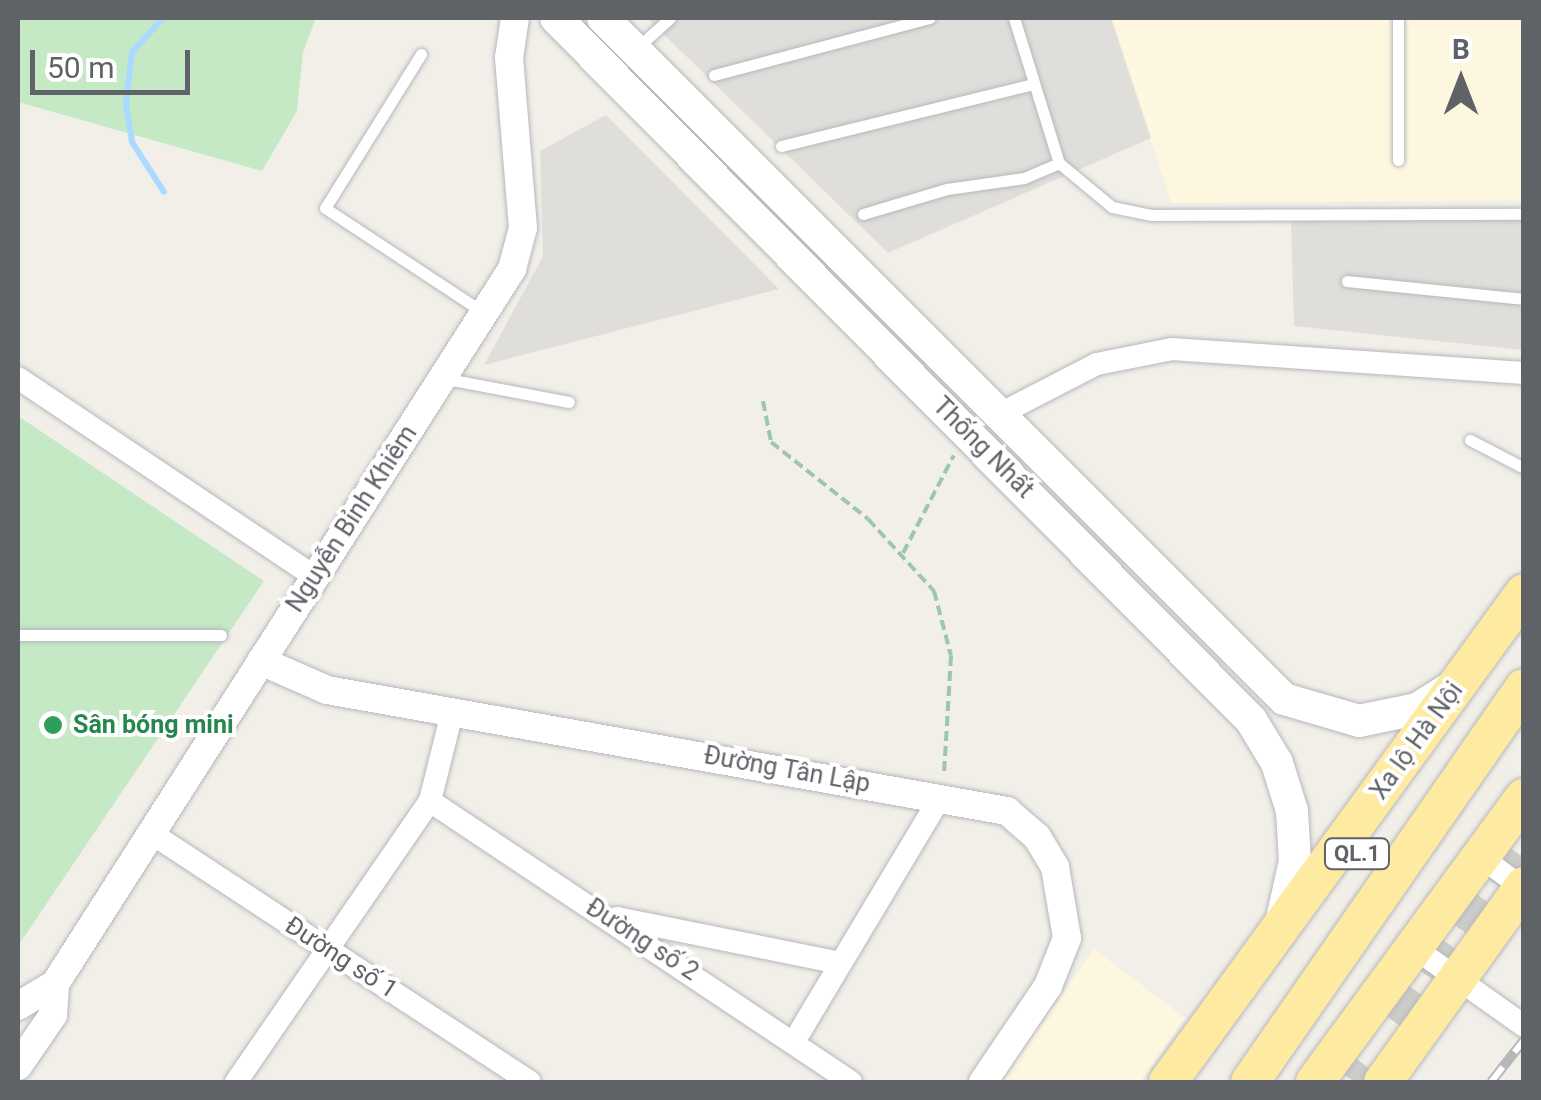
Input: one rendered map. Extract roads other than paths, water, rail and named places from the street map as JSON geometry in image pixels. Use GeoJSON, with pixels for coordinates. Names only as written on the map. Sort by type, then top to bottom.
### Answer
{"type":"FeatureCollection","features":[{"type":"Feature","properties":{"kind":"highway","name":"Xa lộ Hà Nội"},"geometry":{"type":"LineString","coordinates":[[1191,1082],[1465,674],[1524,594]]}},
{"type":"Feature","properties":{"kind":"highway","name":"Xa lộ Hà Nội"},"geometry":{"type":"LineString","coordinates":[[1168,1082],[1277,932],[1524,626]]}},
{"type":"Feature","properties":{"kind":"highway","name":"QL.1"},"geometry":{"type":"LineString","coordinates":[[1250,1082],[1524,688]]}},
{"type":"Feature","properties":{"kind":"highway"},"geometry":{"type":"LineString","coordinates":[[1315,1082],[1524,797]]}},
{"type":"Feature","properties":{"kind":"highway"},"geometry":{"type":"LineString","coordinates":[[1374,1074],[1457,979],[1523,887]]}},
{"type":"Feature","properties":{"kind":"highway"},"geometry":{"type":"LineString","coordinates":[[1374,1074],[1396,1024]]}},
{"type":"Feature","properties":{"kind":"main road","name":"Thống Nhất"},"geometry":{"type":"LineString","coordinates":[[556,18],[1234,701],[1277,763],[1292,811],[1292,885],[1277,932]]}},
{"type":"Feature","properties":{"kind":"main road","name":"Thống Nhất"},"geometry":{"type":"LineString","coordinates":[[602,18],[1254,674],[1302,708],[1359,721],[1417,709],[1465,674]]}},
{"type":"Feature","properties":{"kind":"main road"},"geometry":{"type":"LineString","coordinates":[[1234,701],[1254,674]]}},
{"type":"Feature","properties":{"kind":"street","name":"Nguyễn Bỉnh Khiêm"},"geometry":{"type":"LineString","coordinates":[[18,1006],[55,984],[512,270],[523,228],[510,58],[516,18]]}},
{"type":"Feature","properties":{"kind":"street"},"geometry":{"type":"LineString","coordinates":[[998,415],[1097,364],[1172,349],[1524,373]]}},
{"type":"Feature","properties":{"kind":"street"},"geometry":{"type":"LineString","coordinates":[[18,378],[315,577]]}},
{"type":"Feature","properties":{"kind":"street","name":"Đường Tân Lập"},"geometry":{"type":"LineString","coordinates":[[261,661],[327,690],[941,796],[1007,812],[1038,838],[1055,867],[1067,938],[1048,986],[983,1082]]}},
{"type":"Feature","properties":{"kind":"street"},"geometry":{"type":"LineString","coordinates":[[236,1082],[430,801],[452,713]]}},
{"type":"Feature","properties":{"kind":"street"},"geometry":{"type":"LineString","coordinates":[[795,1040],[941,796]]}},
{"type":"Feature","properties":{"kind":"street","name":"Đường số 2"},"geometry":{"type":"LineString","coordinates":[[430,801],[795,1040],[851,1082]]}},
{"type":"Feature","properties":{"kind":"street","name":"Đường số 1"},"geometry":{"type":"LineString","coordinates":[[151,833],[530,1082]]}},
{"type":"Feature","properties":{"kind":"street"},"geometry":{"type":"LineString","coordinates":[[1481,857],[1523,887]]}},
{"type":"Feature","properties":{"kind":"street"},"geometry":{"type":"LineString","coordinates":[[604,916],[840,963]]}},
{"type":"Feature","properties":{"kind":"street"},"geometry":{"type":"LineString","coordinates":[[1413,947],[1524,1026]]}},
{"type":"Feature","properties":{"kind":"street","name":"Nguyễn Bỉnh Khiêm"},"geometry":{"type":"LineString","coordinates":[[18,1065],[28,1029],[53,1015],[55,984]]}},
{"type":"Feature","properties":{"kind":"lane"},"geometry":{"type":"LineString","coordinates":[[635,50],[670,18]]}},
{"type":"Feature","properties":{"kind":"lane"},"geometry":{"type":"LineString","coordinates":[[714,75],[930,18]]}},
{"type":"Feature","properties":{"kind":"lane"},"geometry":{"type":"LineString","coordinates":[[1014,18],[1059,163],[1112,207],[1152,215],[1524,214]]}},
{"type":"Feature","properties":{"kind":"lane"},"geometry":{"type":"LineString","coordinates":[[1398,18],[1398,160]]}},
{"type":"Feature","properties":{"kind":"lane"},"geometry":{"type":"LineString","coordinates":[[422,54],[325,208],[484,313]]}},
{"type":"Feature","properties":{"kind":"lane"},"geometry":{"type":"LineString","coordinates":[[781,146],[1034,84]]}},
{"type":"Feature","properties":{"kind":"lane"},"geometry":{"type":"LineString","coordinates":[[863,214],[948,188],[1024,178],[1059,163]]}},
{"type":"Feature","properties":{"kind":"lane"},"geometry":{"type":"LineString","coordinates":[[1346,281],[1524,299]]}},
{"type":"Feature","properties":{"kind":"lane"},"geometry":{"type":"LineString","coordinates":[[442,378],[569,402]]}},
{"type":"Feature","properties":{"kind":"lane"},"geometry":{"type":"LineString","coordinates":[[1470,440],[1524,468]]}},
{"type":"Feature","properties":{"kind":"lane"},"geometry":{"type":"LineString","coordinates":[[18,634],[221,635]]}},
{"type":"Feature","properties":{"kind":"waterway"},"geometry":{"type":"LineString","coordinates":[[163,18],[132,52],[126,104],[132,142],[164,192]]}},
{"type":"Feature","properties":{"kind":"tunnel"},"geometry":{"type":"LineString","coordinates":[[1397,1024],[1524,848]]}},
{"type":"Feature","properties":{"kind":"tunnel"},"geometry":{"type":"LineString","coordinates":[[1354,1082],[1366,1066]]}},
{"type":"Feature","properties":{"kind":"railway"},"geometry":{"type":"LineString","coordinates":[[1491,1082],[1524,1040]]}},
{"type":"Feature","properties":{"kind":"place","name":"Sân bóng mini"},"geometry":{"type":"Point","coordinates":[53,725]}}]}
